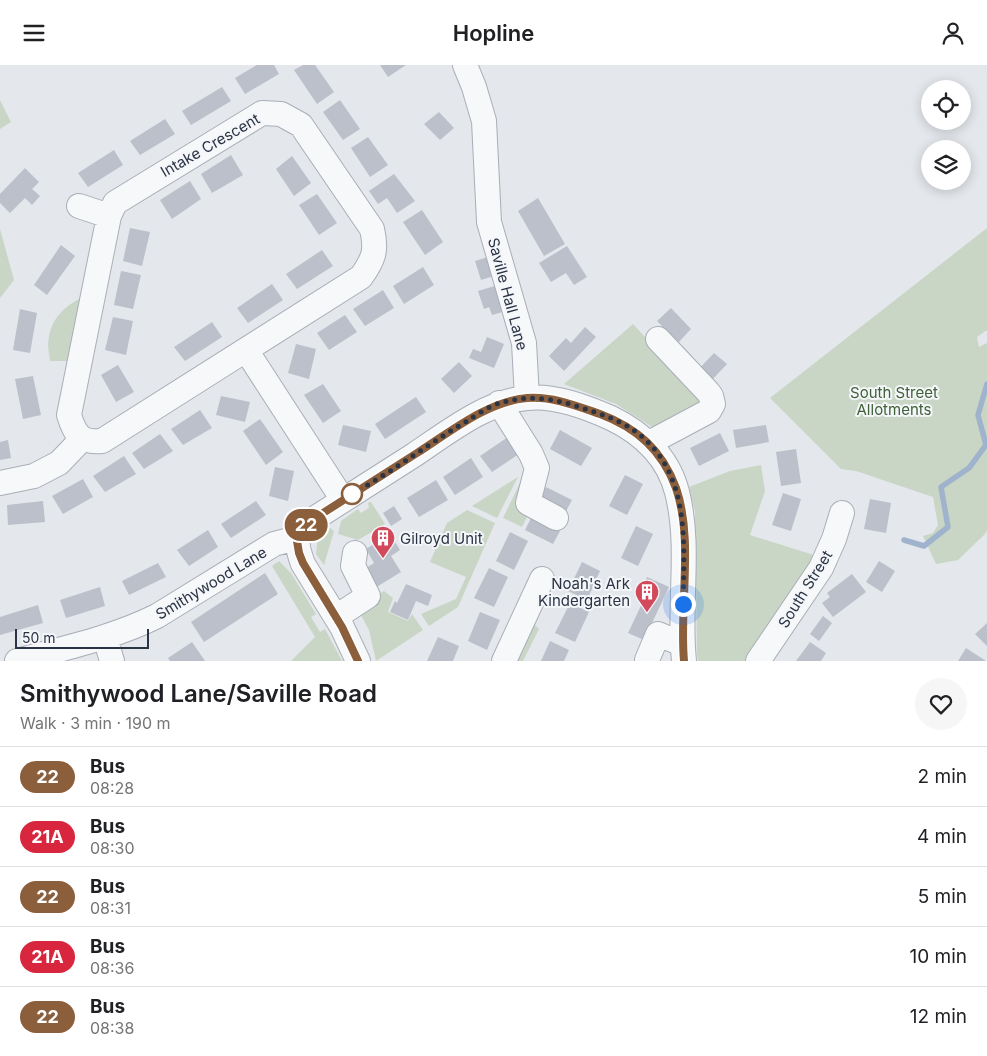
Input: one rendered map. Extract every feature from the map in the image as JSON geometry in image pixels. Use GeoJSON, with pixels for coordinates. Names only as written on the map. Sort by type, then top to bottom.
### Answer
{"type":"FeatureCollection","features":[{"type":"Feature","properties":{"kind":"street","name":"Saville Hall Lane"},"geometry":{"type":"LineString","coordinates":[[465,65],[484,121],[489,221],[524,343],[535,398]]}},
{"type":"Feature","properties":{"kind":"street","name":"Intake Crescent"},"geometry":{"type":"LineString","coordinates":[[262,113],[281,114],[301,125],[372,229],[376,245],[371,263],[361,277],[246,351],[102,441],[90,442],[82,439],[73,429],[69,415],[109,216],[116,203],[262,113]]}},
{"type":"Feature","properties":{"kind":"street"},"geometry":{"type":"LineString","coordinates":[[79,207],[109,216]]}},
{"type":"Feature","properties":{"kind":"street"},"geometry":{"type":"LineString","coordinates":[[649,443],[709,411],[713,404],[708,392],[658,339]]}},
{"type":"Feature","properties":{"kind":"street"},"geometry":{"type":"LineString","coordinates":[[246,351],[343,500]]}},
{"type":"Feature","properties":{"kind":"street"},"geometry":{"type":"LineString","coordinates":[[358,661],[336,617],[303,563],[297,541],[300,531],[309,522],[343,500],[457,427],[499,403],[535,398],[563,402],[609,417],[640,434],[649,443],[668,471],[676,489],[682,514],[684,544],[683,653]]}},
{"type":"Feature","properties":{"kind":"street"},"geometry":{"type":"LineString","coordinates":[[499,403],[531,455],[537,469],[528,503],[534,508],[556,518]]}},
{"type":"Feature","properties":{"kind":"street"},"geometry":{"type":"LineString","coordinates":[[0,483],[34,476],[59,463],[82,439]]}},
{"type":"Feature","properties":{"kind":"street","name":"South Street"},"geometry":{"type":"LineString","coordinates":[[758,661],[821,568],[842,542],[842,513]]}},
{"type":"Feature","properties":{"kind":"street","name":"Smithywood Lane"},"geometry":{"type":"LineString","coordinates":[[17,661],[105,637],[157,616],[274,544],[289,540],[297,541]]}},
{"type":"Feature","properties":{"kind":"street"},"geometry":{"type":"LineString","coordinates":[[336,617],[368,596],[353,566],[355,553]]}},
{"type":"Feature","properties":{"kind":"street"},"geometry":{"type":"LineString","coordinates":[[504,661],[537,605],[542,579]]}},
{"type":"Feature","properties":{"kind":"street"},"geometry":{"type":"LineString","coordinates":[[647,660],[658,634],[683,653]]}},
{"type":"Feature","properties":{"kind":"street"},"geometry":{"type":"LineString","coordinates":[[105,637],[112,661]]}},
{"type":"Feature","properties":{"kind":"green space"},"geometry":{"type":"Polygon","coordinates":[[[0,100],[11,122],[0,129],[0,100]]]}},
{"type":"Feature","properties":{"kind":"green space","name":"South Street Allotments"},"geometry":{"type":"Polygon","coordinates":[[[987,228],[987,330],[977,337],[979,347],[987,343],[987,530],[958,560],[936,564],[923,536],[933,533],[938,525],[933,497],[856,471],[841,469],[770,398],[987,228]]]}},
{"type":"Feature","properties":{"kind":"green space"},"geometry":{"type":"Polygon","coordinates":[[[0,229],[14,280],[0,298],[0,229]]]}},
{"type":"Feature","properties":{"kind":"green space"},"geometry":{"type":"Polygon","coordinates":[[[81,298],[68,361],[50,361],[48,343],[53,324],[60,313],[81,298]]]}},
{"type":"Feature","properties":{"kind":"green space"},"geometry":{"type":"Polygon","coordinates":[[[633,324],[702,399],[701,406],[657,430],[616,404],[564,384],[633,324]]]}},
{"type":"Feature","properties":{"kind":"green space"},"geometry":{"type":"Polygon","coordinates":[[[530,462],[530,479],[516,508],[528,515],[522,527],[503,518],[530,462]]]}},
{"type":"Feature","properties":{"kind":"green space"},"geometry":{"type":"Polygon","coordinates":[[[761,465],[765,491],[750,535],[817,556],[748,661],[698,661],[695,512],[689,487],[730,471],[761,465]]]}},
{"type":"Feature","properties":{"kind":"green space"},"geometry":{"type":"Polygon","coordinates":[[[518,477],[497,518],[472,506],[518,477]]]}},
{"type":"Feature","properties":{"kind":"green space"},"geometry":{"type":"Polygon","coordinates":[[[371,502],[385,524],[358,540],[338,534],[341,521],[358,509],[361,513],[369,508],[368,503],[371,502]]]}},
{"type":"Feature","properties":{"kind":"green space"},"geometry":{"type":"Polygon","coordinates":[[[467,510],[495,523],[458,607],[429,626],[421,614],[456,599],[466,577],[430,562],[447,523],[467,510]]]}},
{"type":"Feature","properties":{"kind":"green space"},"geometry":{"type":"Polygon","coordinates":[[[330,528],[334,531],[324,565],[316,554],[318,535],[330,528]]]}},
{"type":"Feature","properties":{"kind":"green space"},"geometry":{"type":"Polygon","coordinates":[[[279,561],[291,573],[316,614],[311,617],[320,632],[325,629],[342,661],[291,661],[315,637],[272,566],[279,561]]]}},
{"type":"Feature","properties":{"kind":"green space"},"geometry":{"type":"Polygon","coordinates":[[[384,591],[393,598],[388,612],[408,621],[412,614],[423,630],[376,661],[369,630],[357,608],[384,591]]]}},
{"type":"Feature","properties":{"kind":"green space"},"geometry":{"type":"Polygon","coordinates":[[[534,624],[539,629],[523,661],[512,661],[526,626],[534,624]]]}},
{"type":"Feature","properties":{"kind":"building"},"geometry":{"type":"Polygon","coordinates":[[[257,65],[274,65],[279,74],[245,94],[235,78],[257,65]]]}},
{"type":"Feature","properties":{"kind":"building"},"geometry":{"type":"Polygon","coordinates":[[[303,65],[315,65],[334,92],[317,104],[294,70],[303,65]]]}},
{"type":"Feature","properties":{"kind":"building"},"geometry":{"type":"Polygon","coordinates":[[[380,65],[406,65],[388,77],[380,65]]]}},
{"type":"Feature","properties":{"kind":"building"},"geometry":{"type":"Polygon","coordinates":[[[222,87],[231,101],[191,125],[182,111],[222,87]]]}},
{"type":"Feature","properties":{"kind":"building"},"geometry":{"type":"Polygon","coordinates":[[[340,100],[360,129],[343,140],[323,112],[340,100]]]}},
{"type":"Feature","properties":{"kind":"building"},"geometry":{"type":"Polygon","coordinates":[[[439,112],[454,128],[440,140],[424,124],[439,112]]]}},
{"type":"Feature","properties":{"kind":"building"},"geometry":{"type":"Polygon","coordinates":[[[165,119],[175,134],[140,155],[130,141],[165,119]]]}},
{"type":"Feature","properties":{"kind":"building"},"geometry":{"type":"Polygon","coordinates":[[[368,137],[388,165],[370,177],[351,148],[368,137]]]}},
{"type":"Feature","properties":{"kind":"building"},"geometry":{"type":"Polygon","coordinates":[[[114,150],[123,165],[88,187],[78,173],[114,150]]]}},
{"type":"Feature","properties":{"kind":"building"},"geometry":{"type":"Polygon","coordinates":[[[231,155],[243,175],[212,193],[201,174],[231,155]]]}},
{"type":"Feature","properties":{"kind":"building"},"geometry":{"type":"Polygon","coordinates":[[[292,156],[311,183],[294,196],[276,169],[292,156]]]}},
{"type":"Feature","properties":{"kind":"building"},"geometry":{"type":"Polygon","coordinates":[[[25,168],[39,182],[32,189],[40,196],[32,205],[25,198],[10,213],[0,203],[0,194],[25,168]]]}},
{"type":"Feature","properties":{"kind":"building"},"geometry":{"type":"Polygon","coordinates":[[[394,174],[415,201],[397,213],[387,198],[378,204],[369,191],[394,174]]]}},
{"type":"Feature","properties":{"kind":"building"},"geometry":{"type":"Polygon","coordinates":[[[190,181],[201,199],[172,219],[160,200],[190,181]]]}},
{"type":"Feature","properties":{"kind":"building"},"geometry":{"type":"Polygon","coordinates":[[[317,194],[337,223],[319,235],[299,205],[317,194]]]}},
{"type":"Feature","properties":{"kind":"building"},"geometry":{"type":"Polygon","coordinates":[[[538,198],[565,244],[544,256],[518,211],[538,198]]]}},
{"type":"Feature","properties":{"kind":"building"},"geometry":{"type":"Polygon","coordinates":[[[422,210],[443,242],[425,255],[403,222],[422,210]]]}},
{"type":"Feature","properties":{"kind":"building"},"geometry":{"type":"Polygon","coordinates":[[[130,228],[150,232],[142,266],[123,261],[130,228]]]}},
{"type":"Feature","properties":{"kind":"building"},"geometry":{"type":"Polygon","coordinates":[[[61,245],[75,256],[47,295],[34,285],[61,245]]]}},
{"type":"Feature","properties":{"kind":"building"},"geometry":{"type":"Polygon","coordinates":[[[567,246],[587,277],[574,285],[566,273],[551,282],[539,263],[567,246]]]}},
{"type":"Feature","properties":{"kind":"building"},"geometry":{"type":"Polygon","coordinates":[[[322,250],[333,266],[297,289],[286,274],[322,250]]]}},
{"type":"Feature","properties":{"kind":"building"},"geometry":{"type":"Polygon","coordinates":[[[488,257],[494,276],[481,280],[475,261],[488,257]]]}},
{"type":"Feature","properties":{"kind":"building"},"geometry":{"type":"Polygon","coordinates":[[[423,267],[434,285],[404,304],[393,286],[423,267]]]}},
{"type":"Feature","properties":{"kind":"building"},"geometry":{"type":"Polygon","coordinates":[[[121,271],[141,275],[133,309],[114,305],[121,271]]]}},
{"type":"Feature","properties":{"kind":"building"},"geometry":{"type":"Polygon","coordinates":[[[272,284],[283,300],[248,323],[237,308],[272,284]]]}},
{"type":"Feature","properties":{"kind":"building"},"geometry":{"type":"Polygon","coordinates":[[[498,285],[506,311],[492,315],[489,307],[484,309],[478,291],[498,285]]]}},
{"type":"Feature","properties":{"kind":"building"},"geometry":{"type":"Polygon","coordinates":[[[383,290],[394,308],[365,326],[353,309],[383,290]]]}},
{"type":"Feature","properties":{"kind":"building"},"geometry":{"type":"Polygon","coordinates":[[[671,308],[691,329],[678,343],[657,321],[671,308]]]}},
{"type":"Feature","properties":{"kind":"building"},"geometry":{"type":"Polygon","coordinates":[[[20,309],[37,313],[30,353],[13,350],[20,309]]]}},
{"type":"Feature","properties":{"kind":"building"},"geometry":{"type":"Polygon","coordinates":[[[345,315],[357,332],[329,350],[317,333],[345,315]]]}},
{"type":"Feature","properties":{"kind":"building"},"geometry":{"type":"Polygon","coordinates":[[[113,317],[133,321],[126,355],[105,350],[113,317]]]}},
{"type":"Feature","properties":{"kind":"building"},"geometry":{"type":"Polygon","coordinates":[[[212,322],[222,337],[185,361],[174,347],[212,322]]]}},
{"type":"Feature","properties":{"kind":"building"},"geometry":{"type":"Polygon","coordinates":[[[585,327],[596,337],[564,371],[549,356],[566,338],[571,343],[585,327]]]}},
{"type":"Feature","properties":{"kind":"building"},"geometry":{"type":"Polygon","coordinates":[[[487,337],[504,344],[494,368],[469,358],[473,349],[481,352],[487,337]]]}},
{"type":"Feature","properties":{"kind":"building"},"geometry":{"type":"Polygon","coordinates":[[[296,344],[316,349],[309,379],[288,373],[296,344]]]}},
{"type":"Feature","properties":{"kind":"building"},"geometry":{"type":"Polygon","coordinates":[[[714,353],[727,364],[709,383],[697,371],[714,353]]]}},
{"type":"Feature","properties":{"kind":"building"},"geometry":{"type":"Polygon","coordinates":[[[459,362],[472,376],[454,393],[441,379],[459,362]]]}},
{"type":"Feature","properties":{"kind":"building"},"geometry":{"type":"Polygon","coordinates":[[[118,365],[134,392],[116,402],[101,375],[118,365]]]}},
{"type":"Feature","properties":{"kind":"building"},"geometry":{"type":"Polygon","coordinates":[[[33,376],[41,415],[23,419],[15,379],[33,376]]]}},
{"type":"Feature","properties":{"kind":"building"},"geometry":{"type":"Polygon","coordinates":[[[323,384],[341,411],[323,423],[304,395],[323,384]]]}},
{"type":"Feature","properties":{"kind":"building"},"geometry":{"type":"Polygon","coordinates":[[[221,396],[250,402],[245,422],[216,415],[221,396]]]}},
{"type":"Feature","properties":{"kind":"building"},"geometry":{"type":"Polygon","coordinates":[[[416,397],[426,412],[385,439],[375,424],[416,397]]]}},
{"type":"Feature","properties":{"kind":"building"},"geometry":{"type":"Polygon","coordinates":[[[200,410],[212,428],[183,445],[171,429],[200,410]]]}},
{"type":"Feature","properties":{"kind":"building"},"geometry":{"type":"Polygon","coordinates":[[[260,419],[283,452],[266,465],[243,431],[260,419]]]}},
{"type":"Feature","properties":{"kind":"building"},"geometry":{"type":"Polygon","coordinates":[[[343,425],[371,431],[366,452],[338,445],[343,425]]]}},
{"type":"Feature","properties":{"kind":"building"},"geometry":{"type":"Polygon","coordinates":[[[766,425],[769,442],[736,448],[733,430],[766,425]]]}},
{"type":"Feature","properties":{"kind":"building"},"geometry":{"type":"Polygon","coordinates":[[[560,430],[592,448],[581,466],[550,449],[560,430]]]}},
{"type":"Feature","properties":{"kind":"building"},"geometry":{"type":"Polygon","coordinates":[[[720,433],[729,451],[699,466],[690,448],[720,433]]]}},
{"type":"Feature","properties":{"kind":"building"},"geometry":{"type":"Polygon","coordinates":[[[160,434],[173,451],[144,469],[132,453],[160,434]]]}},
{"type":"Feature","properties":{"kind":"building"},"geometry":{"type":"Polygon","coordinates":[[[508,437],[519,454],[492,472],[480,456],[508,437]]]}},
{"type":"Feature","properties":{"kind":"building"},"geometry":{"type":"Polygon","coordinates":[[[8,440],[11,458],[0,460],[0,442],[8,440]]]}},
{"type":"Feature","properties":{"kind":"building"},"geometry":{"type":"Polygon","coordinates":[[[796,449],[801,483],[781,486],[776,452],[796,449]]]}},
{"type":"Feature","properties":{"kind":"building"},"geometry":{"type":"Polygon","coordinates":[[[124,456],[136,474],[105,492],[93,476],[124,456]]]}},
{"type":"Feature","properties":{"kind":"building"},"geometry":{"type":"Polygon","coordinates":[[[471,458],[483,477],[455,495],[443,477],[471,458]]]}},
{"type":"Feature","properties":{"kind":"building"},"geometry":{"type":"Polygon","coordinates":[[[275,467],[294,471],[288,501],[269,496],[275,467]]]}},
{"type":"Feature","properties":{"kind":"building"},"geometry":{"type":"Polygon","coordinates":[[[625,475],[643,484],[627,515],[609,506],[625,475]]]}},
{"type":"Feature","properties":{"kind":"building"},"geometry":{"type":"Polygon","coordinates":[[[83,479],[93,497],[63,514],[52,496],[83,479]]]}},
{"type":"Feature","properties":{"kind":"building"},"geometry":{"type":"Polygon","coordinates":[[[436,480],[448,500],[419,517],[407,498],[436,480]]]}},
{"type":"Feature","properties":{"kind":"building"},"geometry":{"type":"Polygon","coordinates":[[[546,487],[572,500],[565,513],[539,500],[546,487]]]}},
{"type":"Feature","properties":{"kind":"building"},"geometry":{"type":"Polygon","coordinates":[[[783,493],[801,499],[791,531],[772,525],[783,493]]]}},
{"type":"Feature","properties":{"kind":"building"},"geometry":{"type":"Polygon","coordinates":[[[870,499],[891,503],[886,533],[864,529],[870,499]]]}},
{"type":"Feature","properties":{"kind":"building"},"geometry":{"type":"Polygon","coordinates":[[[43,501],[45,522],[8,525],[7,505],[43,501]]]}},
{"type":"Feature","properties":{"kind":"building"},"geometry":{"type":"Polygon","coordinates":[[[256,501],[266,515],[231,538],[221,524],[256,501]]]}},
{"type":"Feature","properties":{"kind":"building"},"geometry":{"type":"Polygon","coordinates":[[[394,506],[402,519],[391,526],[383,513],[394,506]]]}},
{"type":"Feature","properties":{"kind":"building"},"geometry":{"type":"Polygon","coordinates":[[[532,516],[560,531],[553,544],[525,530],[532,516]]]}},
{"type":"Feature","properties":{"kind":"building"},"geometry":{"type":"Polygon","coordinates":[[[636,526],[653,534],[638,566],[621,558],[636,526]]]}},
{"type":"Feature","properties":{"kind":"building"},"geometry":{"type":"Polygon","coordinates":[[[208,530],[218,547],[189,566],[177,550],[208,530]]]}},
{"type":"Feature","properties":{"kind":"building"},"geometry":{"type":"Polygon","coordinates":[[[510,532],[528,541],[514,570],[496,561],[510,532]]]}},
{"type":"Feature","properties":{"kind":"building","name":"Gilroyd Unit"},"geometry":{"type":"Polygon","coordinates":[[[390,534],[400,550],[391,556],[401,572],[375,588],[363,570],[374,563],[366,549],[390,534]]]}},
{"type":"Feature","properties":{"kind":"building"},"geometry":{"type":"Polygon","coordinates":[[[879,561],[895,571],[882,592],[866,582],[879,561]]]}},
{"type":"Feature","properties":{"kind":"building"},"geometry":{"type":"Polygon","coordinates":[[[582,562],[600,571],[587,600],[568,591],[582,562]]]}},
{"type":"Feature","properties":{"kind":"building"},"geometry":{"type":"Polygon","coordinates":[[[158,563],[166,577],[129,595],[122,581],[158,563]]]}},
{"type":"Feature","properties":{"kind":"building"},"geometry":{"type":"Polygon","coordinates":[[[489,568],[508,577],[494,607],[474,598],[489,568]]]}},
{"type":"Feature","properties":{"kind":"building"},"geometry":{"type":"Polygon","coordinates":[[[265,573],[278,594],[204,642],[191,622],[265,573]]]}},
{"type":"Feature","properties":{"kind":"building"},"geometry":{"type":"Polygon","coordinates":[[[852,574],[866,592],[833,617],[822,603],[830,597],[827,593],[852,574]]]}},
{"type":"Feature","properties":{"kind":"building","name":"Noah's Ark Kindergarten"},"geometry":{"type":"Polygon","coordinates":[[[647,577],[669,587],[644,640],[628,633],[647,593],[641,590],[647,577]]]}},
{"type":"Feature","properties":{"kind":"building"},"geometry":{"type":"Polygon","coordinates":[[[406,584],[432,595],[428,606],[416,601],[408,620],[390,612],[395,601],[397,603],[406,584]]]}},
{"type":"Feature","properties":{"kind":"building"},"geometry":{"type":"Polygon","coordinates":[[[100,587],[105,606],[66,618],[60,600],[100,587]]]}},
{"type":"Feature","properties":{"kind":"building"},"geometry":{"type":"Polygon","coordinates":[[[570,603],[589,612],[575,642],[555,633],[570,603]]]}},
{"type":"Feature","properties":{"kind":"building"},"geometry":{"type":"Polygon","coordinates":[[[38,605],[43,623],[0,635],[0,617],[38,605]]]}},
{"type":"Feature","properties":{"kind":"building"},"geometry":{"type":"Polygon","coordinates":[[[480,612],[500,620],[487,650],[468,641],[480,612]]]}},
{"type":"Feature","properties":{"kind":"building"},"geometry":{"type":"Polygon","coordinates":[[[823,616],[832,623],[819,641],[810,634],[823,616]]]}},
{"type":"Feature","properties":{"kind":"building"},"geometry":{"type":"Polygon","coordinates":[[[987,623],[987,646],[975,634],[987,623]]]}},
{"type":"Feature","properties":{"kind":"building"},"geometry":{"type":"Polygon","coordinates":[[[438,637],[459,646],[453,661],[427,661],[438,637]]]}},
{"type":"Feature","properties":{"kind":"building"},"geometry":{"type":"Polygon","coordinates":[[[550,641],[569,650],[564,661],[541,661],[550,641]]]}},
{"type":"Feature","properties":{"kind":"building"},"geometry":{"type":"Polygon","coordinates":[[[192,642],[205,661],[170,661],[168,658],[192,642]]]}},
{"type":"Feature","properties":{"kind":"building"},"geometry":{"type":"Polygon","coordinates":[[[810,642],[826,653],[821,661],[796,661],[810,642]]]}},
{"type":"Feature","properties":{"kind":"building"},"geometry":{"type":"Polygon","coordinates":[[[966,648],[986,661],[958,661],[966,648]]]}},
{"type":"Feature","properties":{"kind":"waterway"},"geometry":{"type":"LineString","coordinates":[[904,540],[924,546],[948,527],[941,487],[969,468],[986,445],[978,415],[987,384]]}},
{"type":"Feature","properties":{"kind":"bus line","name":"22"},"geometry":{"type":"LineString","coordinates":[[358,661],[342,627],[303,563],[297,541],[300,531],[309,522],[457,427],[499,403],[527,398],[544,398],[609,417],[625,425],[640,434],[649,443],[660,456],[668,471],[676,489],[682,514],[684,544],[682,644],[684,661]]}},
{"type":"Feature","properties":{"kind":"place","name":"Gilroyd Unit"},"geometry":{"type":"Point","coordinates":[383,559]}},
{"type":"Feature","properties":{"kind":"place","name":"Noah's Ark Kindergarten"},"geometry":{"type":"Point","coordinates":[647,613]}},
{"type":"Feature","properties":{"kind":"route"},"geometry":{"type":"LineString","coordinates":[[352,494],[457,427],[499,403],[527,398],[544,398],[577,406],[609,417],[640,434],[660,456],[676,489],[682,514],[684,544],[683,604]]}}]}
